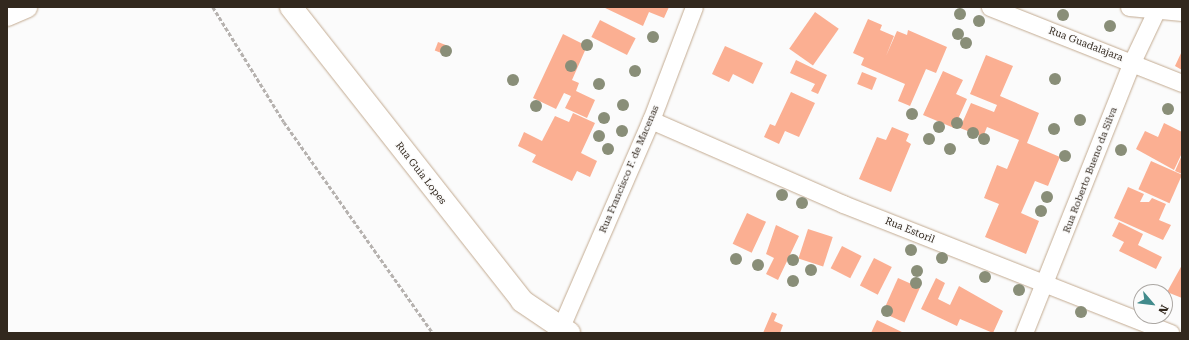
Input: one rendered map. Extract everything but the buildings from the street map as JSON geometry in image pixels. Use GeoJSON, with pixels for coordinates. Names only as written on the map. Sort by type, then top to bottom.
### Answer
{"type":"FeatureCollection","features":[{"type":"Feature","properties":{"kind":"main road"},"geometry":{"type":"LineString","coordinates":[[7,15],[26,7]]}},
{"type":"Feature","properties":{"kind":"main road","name":"Rua Guia Lopes"},"geometry":{"type":"LineString","coordinates":[[291,7],[522,301],[565,331]]}},
{"type":"Feature","properties":{"kind":"street","name":"Rua Francisco F. de Macenas"},"geometry":{"type":"LineString","coordinates":[[565,331],[651,120],[694,7]]}},
{"type":"Feature","properties":{"kind":"street","name":"Rua Guadalajara"},"geometry":{"type":"LineString","coordinates":[[990,7],[1182,83]]}},
{"type":"Feature","properties":{"kind":"street"},"geometry":{"type":"LineString","coordinates":[[1129,7],[1182,12]]}},
{"type":"Feature","properties":{"kind":"street","name":"Rua Roberto Bueno da Silva"},"geometry":{"type":"LineString","coordinates":[[1024,333],[1132,62],[1157,9]]}},
{"type":"Feature","properties":{"kind":"street","name":"Rua Estoril"},"geometry":{"type":"LineString","coordinates":[[651,120],[843,204],[1046,281],[1171,333]]}},
{"type":"Feature","properties":{"kind":"path"},"geometry":{"type":"LineString","coordinates":[[213,7],[284,122],[433,333]]}}]}
